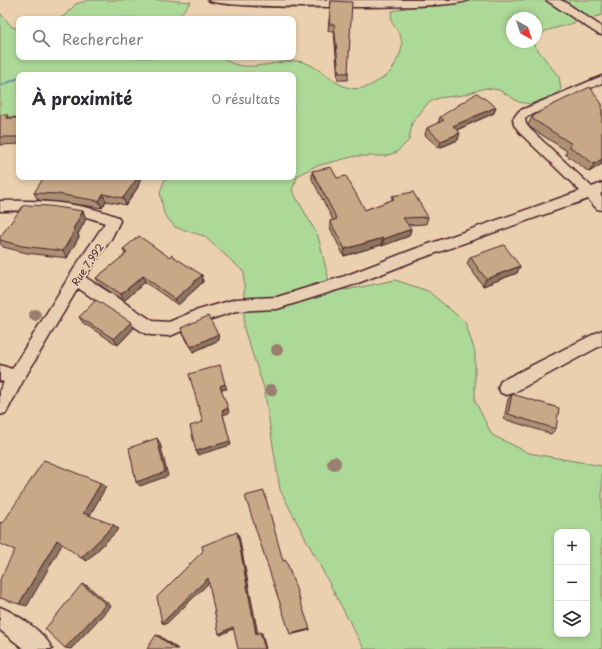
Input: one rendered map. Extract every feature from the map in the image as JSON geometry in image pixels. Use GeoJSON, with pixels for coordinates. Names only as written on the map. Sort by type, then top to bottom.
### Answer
{"type":"FeatureCollection","features":[{"type":"Feature","properties":{"kind":"street"},"geometry":{"type":"LineString","coordinates":[[213,0],[391,4],[463,0]]}},
{"type":"Feature","properties":{"kind":"street"},"geometry":{"type":"LineString","coordinates":[[551,0],[561,4],[602,32]]}},
{"type":"Feature","properties":{"kind":"street"},"geometry":{"type":"LineString","coordinates":[[602,79],[523,114],[519,120],[520,125],[526,132],[596,191],[602,205]]}},
{"type":"Feature","properties":{"kind":"street"},"geometry":{"type":"LineString","coordinates":[[76,279],[150,328],[170,330],[201,316],[236,304],[277,303],[348,281],[417,254],[497,228],[596,191]]}},
{"type":"Feature","properties":{"kind":"street","name":"Rue 7.992"},"geometry":{"type":"LineString","coordinates":[[0,206],[62,209],[98,214],[114,221],[109,232],[7,375],[0,407]]}},
{"type":"Feature","properties":{"kind":"street"},"geometry":{"type":"LineString","coordinates":[[507,387],[602,337]]}},
{"type":"Feature","properties":{"kind":"street"},"geometry":{"type":"LineString","coordinates":[[0,618],[19,630],[41,649]]}},
{"type":"Feature","properties":{"kind":"green space"},"geometry":{"type":"Polygon","coordinates":[[[89,0],[167,0],[191,2],[179,16],[64,16],[76,4],[89,0]]]}},
{"type":"Feature","properties":{"kind":"green space"},"geometry":{"type":"Polygon","coordinates":[[[440,0],[602,0],[602,15],[545,31],[542,35],[542,12],[506,12],[506,48],[536,48],[559,77],[561,89],[556,95],[530,104],[519,102],[499,90],[485,88],[463,95],[438,98],[428,103],[412,123],[409,140],[397,152],[385,156],[356,156],[316,166],[298,175],[296,180],[296,72],[16,72],[16,117],[0,117],[0,13],[12,27],[16,28],[16,60],[227,60],[239,65],[248,66],[295,61],[314,67],[341,85],[352,88],[363,88],[388,75],[401,51],[402,41],[399,33],[391,21],[392,11],[440,0]]]}},
{"type":"Feature","properties":{"kind":"green space"},"geometry":{"type":"Polygon","coordinates":[[[165,180],[296,180],[292,190],[318,236],[330,285],[346,290],[395,280],[428,291],[465,322],[475,352],[475,401],[492,435],[529,453],[602,466],[602,649],[364,649],[280,490],[264,388],[244,329],[244,272],[204,236],[175,227],[164,214],[160,192],[165,180]]]}},
{"type":"Feature","properties":{"kind":"building"},"geometry":{"type":"Polygon","coordinates":[[[331,1],[352,2],[348,73],[339,73],[334,24],[329,24],[331,1]]]}},
{"type":"Feature","properties":{"kind":"building"},"geometry":{"type":"Polygon","coordinates":[[[590,87],[602,104],[602,159],[594,164],[569,146],[572,144],[534,120],[532,117],[546,108],[590,87]]]}},
{"type":"Feature","properties":{"kind":"building"},"geometry":{"type":"Polygon","coordinates":[[[477,93],[496,107],[453,126],[460,133],[441,141],[427,128],[444,120],[440,117],[477,93]]]}},
{"type":"Feature","properties":{"kind":"building"},"geometry":{"type":"Polygon","coordinates":[[[0,115],[8,115],[6,118],[16,118],[16,137],[0,137],[0,115]]]}},
{"type":"Feature","properties":{"kind":"building"},"geometry":{"type":"Polygon","coordinates":[[[331,167],[337,178],[346,176],[365,210],[394,199],[392,196],[413,192],[428,217],[403,218],[411,229],[384,239],[383,238],[345,249],[330,221],[337,219],[312,171],[331,167]]]}},
{"type":"Feature","properties":{"kind":"building"},"geometry":{"type":"Polygon","coordinates":[[[42,180],[136,180],[123,198],[103,194],[99,201],[57,194],[34,193],[42,180]]]}},
{"type":"Feature","properties":{"kind":"building"},"geometry":{"type":"Polygon","coordinates":[[[23,206],[49,206],[83,211],[73,229],[75,230],[63,251],[22,246],[0,240],[0,237],[23,206]]]}},
{"type":"Feature","properties":{"kind":"building"},"geometry":{"type":"Polygon","coordinates":[[[139,236],[169,257],[171,255],[202,275],[175,299],[143,276],[121,294],[96,278],[127,253],[123,249],[139,236]]]}},
{"type":"Feature","properties":{"kind":"building"},"geometry":{"type":"Polygon","coordinates":[[[504,245],[520,266],[486,279],[470,257],[504,245]]]}},
{"type":"Feature","properties":{"kind":"building"},"geometry":{"type":"Polygon","coordinates":[[[96,300],[131,322],[114,339],[79,317],[96,300]]]}},
{"type":"Feature","properties":{"kind":"building"},"geometry":{"type":"Polygon","coordinates":[[[208,316],[218,334],[191,347],[181,328],[208,316]]]}},
{"type":"Feature","properties":{"kind":"building"},"geometry":{"type":"Polygon","coordinates":[[[220,365],[225,384],[220,386],[228,408],[222,411],[230,441],[196,451],[190,426],[203,422],[189,374],[220,365]]]}},
{"type":"Feature","properties":{"kind":"building"},"geometry":{"type":"Polygon","coordinates":[[[512,394],[559,408],[556,429],[508,414],[512,394]]]}},
{"type":"Feature","properties":{"kind":"building"},"geometry":{"type":"Polygon","coordinates":[[[157,438],[165,472],[136,482],[129,448],[157,438]]]}},
{"type":"Feature","properties":{"kind":"building"},"geometry":{"type":"Polygon","coordinates":[[[44,460],[101,483],[83,513],[114,525],[81,558],[57,540],[19,604],[0,598],[0,579],[15,550],[0,544],[0,522],[3,523],[44,460]]]}},
{"type":"Feature","properties":{"kind":"building"},"geometry":{"type":"Polygon","coordinates":[[[264,491],[283,561],[286,560],[310,629],[290,634],[245,496],[264,491]]]}},
{"type":"Feature","properties":{"kind":"building"},"geometry":{"type":"Polygon","coordinates":[[[237,532],[256,634],[260,632],[265,649],[238,649],[233,627],[219,634],[208,578],[162,623],[157,597],[203,551],[202,546],[237,532]]]}},
{"type":"Feature","properties":{"kind":"building"},"geometry":{"type":"Polygon","coordinates":[[[82,584],[106,604],[65,648],[45,629],[82,584]]]}},
{"type":"Feature","properties":{"kind":"building"},"geometry":{"type":"Polygon","coordinates":[[[156,635],[176,649],[147,649],[156,635]]]}},
{"type":"Feature","properties":{"kind":"waterway"},"geometry":{"type":"LineString","coordinates":[[0,86],[16,79]]}}]}
